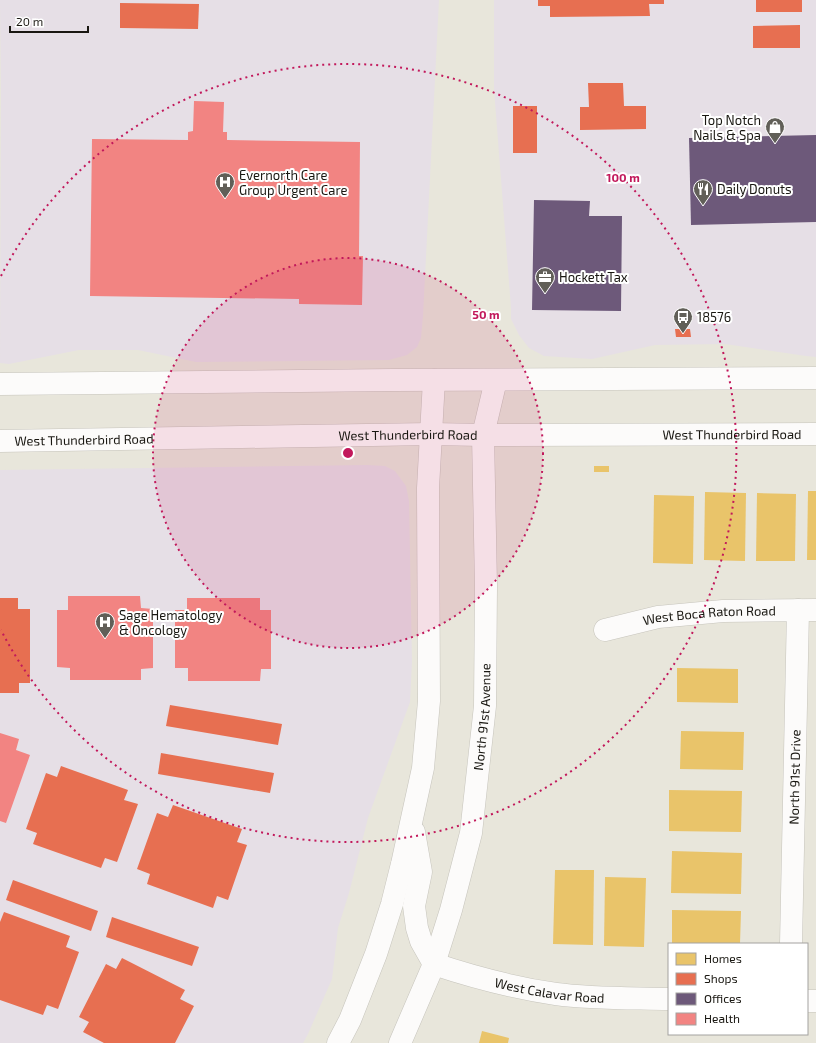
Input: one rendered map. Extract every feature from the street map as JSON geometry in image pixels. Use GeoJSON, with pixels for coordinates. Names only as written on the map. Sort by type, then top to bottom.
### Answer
{"type":"FeatureCollection","features":[{"type":"Feature","properties":{"kind":"main road"},"geometry":{"type":"LineString","coordinates":[[0,384],[816,378]]}},
{"type":"Feature","properties":{"kind":"main road"},"geometry":{"type":"LineString","coordinates":[[338,1043],[350,1020],[376,954],[392,904],[412,820],[422,768],[430,701],[428,488],[434,380]]}},
{"type":"Feature","properties":{"kind":"main road","name":"North 91st Avenue"},"geometry":{"type":"LineString","coordinates":[[400,1043],[434,964],[452,910],[471,833],[485,706],[486,586],[482,435],[496,380]]}},
{"type":"Feature","properties":{"kind":"main road","name":"West Thunderbird Road"},"geometry":{"type":"LineString","coordinates":[[0,441],[431,434],[816,434]]}},
{"type":"Feature","properties":{"kind":"main road","name":"West Boca Raton Road"},"geometry":{"type":"LineString","coordinates":[[605,630],[658,617],[723,611],[807,610]]}},
{"type":"Feature","properties":{"kind":"main road","name":"North 91st Drive"},"geometry":{"type":"LineString","coordinates":[[791,943],[807,610]]}},
{"type":"Feature","properties":{"kind":"main road"},"geometry":{"type":"LineString","coordinates":[[412,820],[421,872],[414,906],[417,928],[421,941],[434,964]]}},
{"type":"Feature","properties":{"kind":"main road","name":"West Calavar Road"},"geometry":{"type":"LineString","coordinates":[[434,964],[471,976],[555,994],[591,998],[668,999]]}},
{"type":"Feature","properties":{"kind":"shaded area"},"geometry":{"type":"Polygon","coordinates":[[[0,0],[439,0],[423,316],[421,338],[417,347],[407,355],[389,360],[196,362],[138,350],[79,350],[9,364],[0,363],[0,0]]]}},
{"type":"Feature","properties":{"kind":"shaded area"},"geometry":{"type":"Polygon","coordinates":[[[494,0],[816,0],[816,357],[725,344],[655,345],[592,359],[544,356],[529,348],[519,335],[511,319],[494,89],[494,0]]]}},
{"type":"Feature","properties":{"kind":"shaded area"},"geometry":{"type":"Polygon","coordinates":[[[385,466],[395,471],[406,486],[409,501],[412,661],[410,702],[368,818],[349,893],[338,928],[332,979],[303,1043],[0,1043],[0,470],[385,466]]]}},
{"type":"Feature","properties":{"kind":"building: Homes"},"geometry":{"type":"Polygon","coordinates":[[[594,466],[609,466],[609,472],[594,472],[594,466]]]}},
{"type":"Feature","properties":{"kind":"building: Homes"},"geometry":{"type":"Polygon","coordinates":[[[808,491],[816,491],[816,560],[807,560],[808,491]]]}},
{"type":"Feature","properties":{"kind":"building: Homes"},"geometry":{"type":"Polygon","coordinates":[[[705,492],[746,493],[745,561],[704,560],[705,492]]]}},
{"type":"Feature","properties":{"kind":"building: Homes"},"geometry":{"type":"Polygon","coordinates":[[[757,493],[796,494],[795,561],[756,561],[757,493]]]}},
{"type":"Feature","properties":{"kind":"building: Homes"},"geometry":{"type":"Polygon","coordinates":[[[654,495],[694,496],[693,564],[653,563],[654,495]]]}},
{"type":"Feature","properties":{"kind":"building: Homes"},"geometry":{"type":"Polygon","coordinates":[[[677,668],[738,669],[738,703],[677,702],[677,668]]]}},
{"type":"Feature","properties":{"kind":"building: Homes"},"geometry":{"type":"Polygon","coordinates":[[[681,731],[744,732],[743,770],[680,769],[681,731]]]}},
{"type":"Feature","properties":{"kind":"building: Homes"},"geometry":{"type":"Polygon","coordinates":[[[669,790],[742,791],[741,832],[669,831],[669,790]]]}},
{"type":"Feature","properties":{"kind":"building: Homes"},"geometry":{"type":"Polygon","coordinates":[[[672,851],[742,853],[741,894],[671,893],[672,851]]]}},
{"type":"Feature","properties":{"kind":"building: Homes"},"geometry":{"type":"Polygon","coordinates":[[[555,870],[594,870],[593,945],[553,944],[555,870]]]}},
{"type":"Feature","properties":{"kind":"building: Homes"},"geometry":{"type":"Polygon","coordinates":[[[605,877],[646,878],[644,947],[604,946],[605,877]]]}},
{"type":"Feature","properties":{"kind":"building: Homes"},"geometry":{"type":"Polygon","coordinates":[[[672,910],[741,911],[740,943],[672,943],[672,910]]]}},
{"type":"Feature","properties":{"kind":"building: Homes"},"geometry":{"type":"Polygon","coordinates":[[[482,1031],[509,1038],[508,1043],[479,1043],[482,1031]]]}},
{"type":"Feature","properties":{"kind":"building: Shops"},"geometry":{"type":"Polygon","coordinates":[[[538,0],[664,0],[664,4],[649,4],[650,16],[550,17],[550,6],[538,6],[538,0]]]}},
{"type":"Feature","properties":{"kind":"building: Shops"},"geometry":{"type":"Polygon","coordinates":[[[756,0],[802,0],[802,12],[756,12],[756,0]]]}},
{"type":"Feature","properties":{"kind":"building: Shops"},"geometry":{"type":"Polygon","coordinates":[[[120,3],[199,4],[198,29],[120,28],[120,3]]]}},
{"type":"Feature","properties":{"kind":"building: Shops"},"geometry":{"type":"Polygon","coordinates":[[[800,25],[800,48],[753,48],[753,26],[800,25]]]}},
{"type":"Feature","properties":{"kind":"building: Shops"},"geometry":{"type":"Polygon","coordinates":[[[588,83],[623,83],[624,106],[646,106],[646,129],[580,130],[580,107],[589,107],[588,83]]]}},
{"type":"Feature","properties":{"kind":"building: Shops"},"geometry":{"type":"Polygon","coordinates":[[[513,106],[537,106],[537,153],[513,153],[513,106]]]}},
{"type":"Feature","properties":{"kind":"building: Shops"},"geometry":{"type":"Polygon","coordinates":[[[675,329],[690,329],[691,337],[676,337],[675,329]]]}},
{"type":"Feature","properties":{"kind":"building: Shops"},"geometry":{"type":"Polygon","coordinates":[[[0,598],[18,598],[18,609],[30,609],[30,683],[19,683],[19,693],[0,693],[0,598]]]}},
{"type":"Feature","properties":{"kind":"building: Shops"},"geometry":{"type":"Polygon","coordinates":[[[170,705],[282,724],[278,745],[166,726],[170,705]]]}},
{"type":"Feature","properties":{"kind":"building: Shops"},"geometry":{"type":"Polygon","coordinates":[[[161,753],[274,773],[270,793],[158,774],[161,753]]]}},
{"type":"Feature","properties":{"kind":"building: Shops"},"geometry":{"type":"Polygon","coordinates":[[[61,766],[128,790],[124,800],[138,804],[117,862],[105,858],[101,868],[33,844],[37,833],[26,829],[46,773],[57,777],[61,766]]]}},
{"type":"Feature","properties":{"kind":"building: Shops"},"geometry":{"type":"Polygon","coordinates":[[[173,805],[242,829],[237,842],[247,845],[228,900],[217,896],[213,908],[147,884],[150,874],[137,869],[157,813],[168,817],[173,805]]]}},
{"type":"Feature","properties":{"kind":"building: Shops"},"geometry":{"type":"Polygon","coordinates":[[[13,880],[98,911],[91,931],[6,900],[13,880]]]}},
{"type":"Feature","properties":{"kind":"building: Shops"},"geometry":{"type":"Polygon","coordinates":[[[4,912],[70,936],[66,947],[79,952],[58,1009],[47,1005],[43,1015],[0,1000],[0,922],[4,912]]]}},
{"type":"Feature","properties":{"kind":"building: Shops"},"geometry":{"type":"Polygon","coordinates":[[[112,917],[199,947],[192,966],[106,937],[112,917]]]}},
{"type":"Feature","properties":{"kind":"building: Shops"},"geometry":{"type":"Polygon","coordinates":[[[122,958],[185,990],[180,999],[194,1006],[175,1043],[104,1043],[83,1032],[89,1022],[79,1017],[106,964],[116,969],[122,958]]]}},
{"type":"Feature","properties":{"kind":"building: Offices"},"geometry":{"type":"Polygon","coordinates":[[[816,135],[816,222],[691,225],[689,138],[816,135]]]}},
{"type":"Feature","properties":{"kind":"building: Offices"},"geometry":{"type":"Polygon","coordinates":[[[534,200],[590,201],[589,216],[622,216],[621,311],[532,310],[534,200]]]}},
{"type":"Feature","properties":{"kind":"building: Health","name":"Evernorth Care Group Urgent Care"},"geometry":{"type":"Polygon","coordinates":[[[194,101],[224,102],[223,132],[227,132],[227,140],[360,142],[359,256],[363,256],[362,305],[299,304],[299,299],[90,296],[92,139],[188,140],[188,132],[193,131],[194,101]]]}},
{"type":"Feature","properties":{"kind":"building: Health","name":"Sage Hematology & Oncology"},"geometry":{"type":"Polygon","coordinates":[[[68,596],[140,596],[141,608],[153,609],[153,668],[141,669],[141,680],[70,680],[70,668],[57,667],[57,610],[68,610],[68,596]]]}},
{"type":"Feature","properties":{"kind":"building: Health"},"geometry":{"type":"Polygon","coordinates":[[[187,598],[260,598],[260,610],[271,610],[271,669],[261,669],[260,681],[188,681],[188,668],[175,668],[175,610],[187,610],[187,598]]]}},
{"type":"Feature","properties":{"kind":"building: Health"},"geometry":{"type":"Polygon","coordinates":[[[0,733],[19,739],[16,750],[30,755],[6,823],[0,821],[0,733]]]}},
{"type":"Feature","properties":{"kind":"place","name":"Top Notch Nails & Spa"},"geometry":{"type":"Point","coordinates":[775,144]}},
{"type":"Feature","properties":{"kind":"place","name":"Evernorth Care Group Urgent Care"},"geometry":{"type":"Point","coordinates":[225,199]}},
{"type":"Feature","properties":{"kind":"place","name":"Daily Donuts"},"geometry":{"type":"Point","coordinates":[703,206]}},
{"type":"Feature","properties":{"kind":"place","name":"Hockett Tax"},"geometry":{"type":"Point","coordinates":[545,294]}},
{"type":"Feature","properties":{"kind":"place","name":"18576"},"geometry":{"type":"Point","coordinates":[683,334]}},
{"type":"Feature","properties":{"kind":"place","name":"Sage Hematology & Oncology"},"geometry":{"type":"Point","coordinates":[105,639]}}]}
